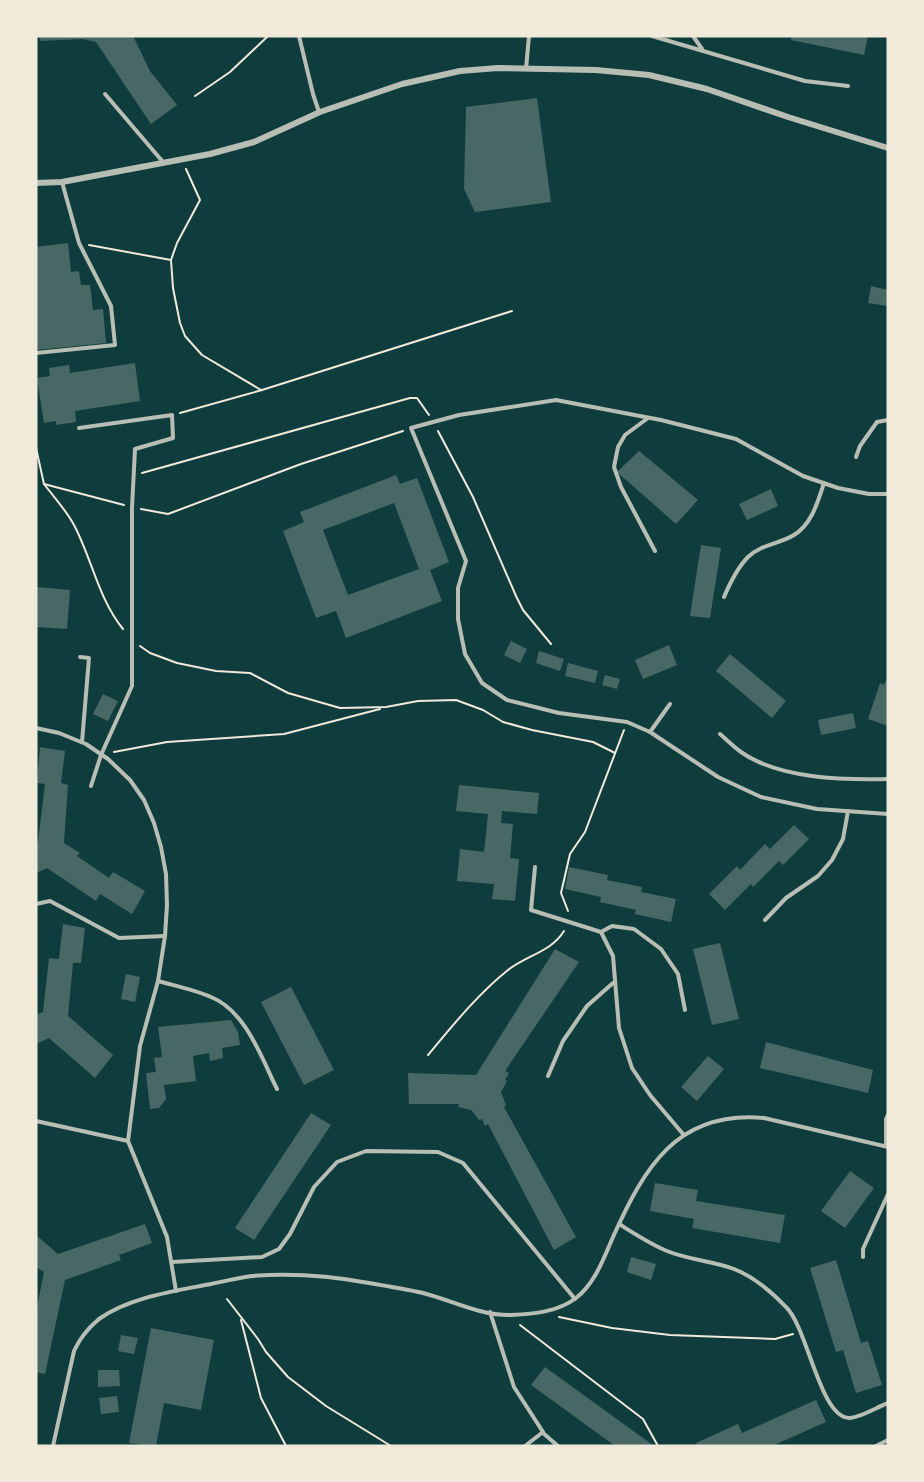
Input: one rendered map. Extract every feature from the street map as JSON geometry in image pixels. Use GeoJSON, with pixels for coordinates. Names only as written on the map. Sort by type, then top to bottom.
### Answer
{"type":"FeatureCollection","features":[{"type":"Feature","properties":{"kind":"street"},"geometry":{"type":"LineString","coordinates":[[36,183],[62,182],[210,154],[254,142],[320,112],[402,84],[460,71],[498,68],[596,70],[649,75],[707,89],[888,148]]}},
{"type":"Feature","properties":{"kind":"lane"},"geometry":{"type":"LineString","coordinates":[[299,36],[313,94],[320,112]]}},
{"type":"Feature","properties":{"kind":"lane"},"geometry":{"type":"LineString","coordinates":[[526,69],[529,36]]}},
{"type":"Feature","properties":{"kind":"lane"},"geometry":{"type":"LineString","coordinates":[[652,36],[805,81],[848,86]]}},
{"type":"Feature","properties":{"kind":"lane"},"geometry":{"type":"LineString","coordinates":[[693,36],[703,50]]}},
{"type":"Feature","properties":{"kind":"lane"},"geometry":{"type":"LineString","coordinates":[[105,94],[163,162]]}},
{"type":"Feature","properties":{"kind":"lane"},"geometry":{"type":"LineString","coordinates":[[36,353],[115,345],[111,306],[79,243],[62,182]]}},
{"type":"Feature","properties":{"kind":"lane"},"geometry":{"type":"LineString","coordinates":[[888,494],[869,495],[803,476],[736,439],[649,418],[556,400],[459,415],[411,428],[466,561],[458,588],[458,619],[465,654],[482,682],[507,700],[559,712],[627,722],[650,732],[718,777],[761,797],[817,809],[888,814]]}},
{"type":"Feature","properties":{"kind":"lane"},"geometry":{"type":"LineString","coordinates":[[79,428],[172,415],[173,438],[135,449],[132,508],[132,686],[101,755],[92,786]]}},
{"type":"Feature","properties":{"kind":"lane"},"geometry":{"type":"LineString","coordinates":[[649,418],[625,435],[618,447],[614,467],[621,487],[655,551]]}},
{"type":"Feature","properties":{"kind":"lane"},"geometry":{"type":"LineString","coordinates":[[856,457],[860,446],[877,422],[888,420]]}},
{"type":"Feature","properties":{"kind":"lane"},"geometry":{"type":"LineString","coordinates":[[724,597],[734,576],[747,558],[763,546],[795,534],[813,515],[824,483]]}},
{"type":"Feature","properties":{"kind":"lane"},"geometry":{"type":"LineString","coordinates":[[80,657],[89,658],[82,742]]}},
{"type":"Feature","properties":{"kind":"lane"},"geometry":{"type":"LineString","coordinates":[[650,732],[670,704]]}},
{"type":"Feature","properties":{"kind":"lane"},"geometry":{"type":"LineString","coordinates":[[36,728],[59,733],[82,742],[101,755],[130,780],[144,800],[154,823],[166,874],[165,936],[158,981],[140,1046],[128,1141],[167,1237],[176,1291]]}},
{"type":"Feature","properties":{"kind":"lane"},"geometry":{"type":"LineString","coordinates":[[720,734],[742,753],[775,768],[813,776],[888,779]]}},
{"type":"Feature","properties":{"kind":"lane"},"geometry":{"type":"LineString","coordinates":[[765,920],[786,898],[818,876],[832,860],[843,839],[848,811]]}},
{"type":"Feature","properties":{"kind":"lane"},"geometry":{"type":"LineString","coordinates":[[535,867],[531,910],[601,932],[613,956],[619,1028],[632,1068],[650,1095],[683,1134]]}},
{"type":"Feature","properties":{"kind":"lane"},"geometry":{"type":"LineString","coordinates":[[36,904],[50,901],[119,938],[165,936]]}},
{"type":"Feature","properties":{"kind":"lane"},"geometry":{"type":"LineString","coordinates":[[601,932],[612,926],[634,929],[661,949],[678,974],[685,1010]]}},
{"type":"Feature","properties":{"kind":"lane"},"geometry":{"type":"LineString","coordinates":[[158,981],[214,997],[229,1009],[249,1031],[277,1089]]}},
{"type":"Feature","properties":{"kind":"lane"},"geometry":{"type":"LineString","coordinates":[[548,1076],[563,1041],[587,1005],[614,983]]}},
{"type":"Feature","properties":{"kind":"lane"},"geometry":{"type":"LineString","coordinates":[[53,1446],[74,1351],[79,1340],[101,1318],[137,1302],[176,1291],[250,1276],[322,1276],[423,1293],[467,1308],[507,1315],[556,1308],[575,1299],[588,1286],[632,1196],[667,1149],[683,1134],[707,1124],[747,1116],[887,1147],[886,1119],[888,1115]]}},
{"type":"Feature","properties":{"kind":"lane"},"geometry":{"type":"LineString","coordinates":[[36,1121],[128,1141]]}},
{"type":"Feature","properties":{"kind":"lane"},"geometry":{"type":"LineString","coordinates":[[172,1262],[262,1257],[279,1249],[285,1242],[314,1187],[337,1162],[366,1151],[438,1152],[463,1164],[575,1299]]}},
{"type":"Feature","properties":{"kind":"lane"},"geometry":{"type":"LineString","coordinates":[[862,1257],[863,1249],[888,1194]]}},
{"type":"Feature","properties":{"kind":"lane"},"geometry":{"type":"LineString","coordinates":[[619,1224],[668,1251],[733,1269],[757,1281],[788,1308],[802,1331],[819,1382],[833,1410],[841,1417],[851,1418],[888,1402]]}},
{"type":"Feature","properties":{"kind":"lane"},"geometry":{"type":"LineString","coordinates":[[490,1312],[514,1387],[543,1432],[558,1446]]}},
{"type":"Feature","properties":{"kind":"lane"},"geometry":{"type":"LineString","coordinates":[[525,1446],[543,1432]]}},
{"type":"Feature","properties":{"kind":"lane"},"geometry":{"type":"LineString","coordinates":[[876,1446],[888,1440]]}},
{"type":"Feature","properties":{"kind":"path"},"geometry":{"type":"LineString","coordinates":[[195,96],[230,72],[268,36]]}},
{"type":"Feature","properties":{"kind":"path"},"geometry":{"type":"LineString","coordinates":[[180,159],[200,200],[177,243],[171,260],[176,305],[185,336],[202,355],[262,390]]}},
{"type":"Feature","properties":{"kind":"path"},"geometry":{"type":"LineString","coordinates":[[79,243],[171,260]]}},
{"type":"Feature","properties":{"kind":"path"},"geometry":{"type":"LineString","coordinates":[[172,415],[262,390],[512,311]]}},
{"type":"Feature","properties":{"kind":"path"},"geometry":{"type":"LineString","coordinates":[[133,475],[410,398],[417,398],[422,402],[473,497],[523,610],[551,644]]}},
{"type":"Feature","properties":{"kind":"path"},"geometry":{"type":"LineString","coordinates":[[44,484],[132,508],[168,514],[301,464],[411,428]]}},
{"type":"Feature","properties":{"kind":"path"},"geometry":{"type":"LineString","coordinates":[[36,448],[44,484],[74,525],[103,597],[115,619],[132,640],[150,653],[177,663],[216,671],[250,673],[288,693],[340,708],[386,707]]}},
{"type":"Feature","properties":{"kind":"path"},"geometry":{"type":"LineString","coordinates":[[101,755],[167,742],[284,734],[386,707],[417,701],[456,700],[483,710],[503,722],[593,742],[615,753]]}},
{"type":"Feature","properties":{"kind":"path"},"geometry":{"type":"LineString","coordinates":[[428,1055],[464,1011],[509,969],[548,948],[557,940],[570,921],[561,893],[570,854],[585,832],[627,722]]}},
{"type":"Feature","properties":{"kind":"path"},"geometry":{"type":"LineString","coordinates":[[226,1299],[288,1377],[326,1406],[391,1446]]}},
{"type":"Feature","properties":{"kind":"path"},"geometry":{"type":"LineString","coordinates":[[539,1312],[612,1328],[670,1335],[775,1339],[802,1331]]}},
{"type":"Feature","properties":{"kind":"path"},"geometry":{"type":"LineString","coordinates":[[507,1315],[643,1419],[658,1446]]}},
{"type":"Feature","properties":{"kind":"path"},"geometry":{"type":"LineString","coordinates":[[241,1318],[261,1398],[286,1446]]}},
{"type":"Feature","properties":{"kind":"building"},"geometry":{"type":"Polygon","coordinates":[[[39,36],[133,36],[150,71],[177,105],[151,124],[96,42],[83,39],[40,41],[39,36]]]}},
{"type":"Feature","properties":{"kind":"building"},"geometry":{"type":"Polygon","coordinates":[[[792,36],[868,36],[864,55],[791,40],[792,36]]]}},
{"type":"Feature","properties":{"kind":"building"},"geometry":{"type":"Polygon","coordinates":[[[537,98],[551,202],[475,212],[464,189],[466,107],[537,98]]]}},
{"type":"Feature","properties":{"kind":"building"},"geometry":{"type":"Polygon","coordinates":[[[68,243],[71,272],[79,271],[81,285],[90,285],[93,310],[103,309],[106,343],[36,350],[36,247],[68,243]]]}},
{"type":"Feature","properties":{"kind":"building"},"geometry":{"type":"Polygon","coordinates":[[[871,286],[888,290],[888,306],[868,303],[871,286]]]}},
{"type":"Feature","properties":{"kind":"building"},"geometry":{"type":"Polygon","coordinates":[[[135,363],[140,401],[75,411],[76,422],[56,425],[56,421],[44,423],[37,378],[50,376],[49,368],[69,365],[70,373],[135,363]]]}},
{"type":"Feature","properties":{"kind":"building"},"geometry":{"type":"Polygon","coordinates":[[[639,451],[698,500],[676,524],[617,472],[639,451]]]}},
{"type":"Feature","properties":{"kind":"building"},"geometry":{"type":"Polygon","coordinates":[[[396,475],[400,484],[417,478],[449,562],[430,570],[442,601],[346,638],[336,611],[316,618],[283,531],[304,522],[300,512],[396,475]],[[394,503],[323,530],[348,595],[419,569],[394,503]]]}},
{"type":"Feature","properties":{"kind":"building"},"geometry":{"type":"Polygon","coordinates":[[[771,489],[778,506],[747,520],[739,504],[771,489]]]}},
{"type":"Feature","properties":{"kind":"building"},"geometry":{"type":"Polygon","coordinates":[[[701,545],[721,548],[710,618],[690,616],[701,545]]]}},
{"type":"Feature","properties":{"kind":"building"},"geometry":{"type":"Polygon","coordinates":[[[36,587],[70,590],[67,629],[36,627],[36,587]]]}},
{"type":"Feature","properties":{"kind":"building"},"geometry":{"type":"Polygon","coordinates":[[[511,641],[527,649],[520,663],[504,655],[511,641]]]}},
{"type":"Feature","properties":{"kind":"building"},"geometry":{"type":"Polygon","coordinates":[[[669,645],[677,665],[643,679],[635,660],[669,645]]]}},
{"type":"Feature","properties":{"kind":"building"},"geometry":{"type":"Polygon","coordinates":[[[539,651],[564,659],[560,671],[536,663],[539,651]]]}},
{"type":"Feature","properties":{"kind":"building"},"geometry":{"type":"Polygon","coordinates":[[[730,654],[786,701],[772,718],[716,671],[730,654]]]}},
{"type":"Feature","properties":{"kind":"building"},"geometry":{"type":"Polygon","coordinates":[[[568,663],[598,671],[595,683],[565,676],[568,663]]]}},
{"type":"Feature","properties":{"kind":"building"},"geometry":{"type":"Polygon","coordinates":[[[605,675],[620,679],[617,689],[602,685],[605,675]]]}},
{"type":"Feature","properties":{"kind":"building"},"geometry":{"type":"Polygon","coordinates":[[[888,676],[888,726],[868,719],[880,683],[884,685],[888,676]]]}},
{"type":"Feature","properties":{"kind":"building"},"geometry":{"type":"Polygon","coordinates":[[[103,694],[118,701],[108,721],[93,714],[103,694]]]}},
{"type":"Feature","properties":{"kind":"building"},"geometry":{"type":"Polygon","coordinates":[[[853,713],[856,728],[821,735],[818,720],[853,713]]]}},
{"type":"Feature","properties":{"kind":"building"},"geometry":{"type":"Polygon","coordinates":[[[40,747],[65,751],[61,783],[68,785],[64,843],[80,853],[77,856],[109,878],[113,872],[145,891],[132,914],[100,894],[96,901],[47,868],[36,873],[36,843],[38,842],[45,784],[37,783],[40,747]]]}},
{"type":"Feature","properties":{"kind":"building"},"geometry":{"type":"Polygon","coordinates":[[[459,785],[539,793],[537,814],[502,811],[501,823],[513,824],[510,858],[519,859],[515,901],[492,899],[494,884],[457,881],[460,849],[484,852],[488,814],[456,811],[459,785]]]}},
{"type":"Feature","properties":{"kind":"building"},"geometry":{"type":"Polygon","coordinates":[[[794,825],[809,839],[783,865],[779,861],[725,910],[709,894],[737,866],[740,870],[765,844],[770,849],[794,825]]]}},
{"type":"Feature","properties":{"kind":"building"},"geometry":{"type":"Polygon","coordinates":[[[569,867],[608,875],[607,880],[642,887],[641,892],[676,899],[671,922],[635,914],[636,910],[600,902],[601,897],[565,889],[569,867]]]}},
{"type":"Feature","properties":{"kind":"building"},"geometry":{"type":"Polygon","coordinates":[[[63,924],[85,928],[81,963],[73,963],[68,1016],[113,1055],[95,1078],[49,1038],[36,1044],[36,1015],[43,1012],[49,958],[59,959],[63,924]]]}},
{"type":"Feature","properties":{"kind":"building"},"geometry":{"type":"Polygon","coordinates":[[[720,943],[739,1019],[712,1025],[693,949],[720,943]]]}},
{"type":"Feature","properties":{"kind":"building"},"geometry":{"type":"Polygon","coordinates":[[[555,949],[579,962],[505,1071],[509,1073],[501,1092],[506,1105],[504,1107],[576,1237],[554,1250],[488,1124],[485,1126],[482,1119],[479,1120],[471,1110],[458,1107],[459,1104],[409,1104],[408,1073],[476,1075],[555,949]]]}},
{"type":"Feature","properties":{"kind":"building"},"geometry":{"type":"Polygon","coordinates":[[[126,974],[140,977],[135,1002],[121,999],[126,974]]]}},
{"type":"Feature","properties":{"kind":"building"},"geometry":{"type":"Polygon","coordinates":[[[291,987],[334,1070],[304,1085],[261,1002],[291,987]]]}},
{"type":"Feature","properties":{"kind":"building"},"geometry":{"type":"Polygon","coordinates":[[[231,1020],[238,1032],[240,1045],[222,1048],[223,1058],[210,1061],[209,1053],[193,1056],[196,1081],[164,1085],[166,1099],[159,1108],[150,1109],[146,1073],[156,1072],[154,1058],[162,1057],[158,1027],[231,1020]]]}},
{"type":"Feature","properties":{"kind":"building"},"geometry":{"type":"Polygon","coordinates":[[[766,1042],[873,1070],[868,1093],[760,1068],[766,1042]]]}},
{"type":"Feature","properties":{"kind":"building"},"geometry":{"type":"Polygon","coordinates":[[[708,1056],[724,1069],[697,1101],[681,1087],[708,1056]]]}},
{"type":"Feature","properties":{"kind":"building"},"geometry":{"type":"Polygon","coordinates":[[[311,1113],[331,1125],[254,1240],[235,1228],[311,1113]]]}},
{"type":"Feature","properties":{"kind":"building"},"geometry":{"type":"Polygon","coordinates":[[[850,1171],[874,1188],[845,1228],[821,1211],[850,1171]]]}},
{"type":"Feature","properties":{"kind":"building"},"geometry":{"type":"Polygon","coordinates":[[[655,1183],[698,1190],[696,1201],[785,1215],[780,1243],[692,1228],[694,1219],[650,1211],[655,1183]]]}},
{"type":"Feature","properties":{"kind":"building"},"geometry":{"type":"Polygon","coordinates":[[[145,1224],[152,1243],[119,1255],[121,1260],[65,1280],[45,1374],[36,1372],[36,1312],[44,1272],[36,1267],[36,1235],[58,1254],[145,1224]]]}},
{"type":"Feature","properties":{"kind":"building"},"geometry":{"type":"Polygon","coordinates":[[[631,1257],[656,1264],[651,1280],[627,1272],[631,1257]]]}},
{"type":"Feature","properties":{"kind":"building"},"geometry":{"type":"Polygon","coordinates":[[[836,1260],[861,1343],[868,1341],[882,1385],[856,1393],[843,1350],[836,1352],[810,1268],[836,1260]]]}},
{"type":"Feature","properties":{"kind":"building"},"geometry":{"type":"Polygon","coordinates":[[[151,1328],[214,1340],[201,1410],[164,1403],[156,1446],[129,1443],[151,1328]]]}},
{"type":"Feature","properties":{"kind":"building"},"geometry":{"type":"Polygon","coordinates":[[[121,1335],[138,1338],[134,1354],[118,1351],[121,1335]]]}},
{"type":"Feature","properties":{"kind":"building"},"geometry":{"type":"Polygon","coordinates":[[[545,1367],[654,1446],[615,1446],[531,1385],[545,1367]]]}},
{"type":"Feature","properties":{"kind":"building"},"geometry":{"type":"Polygon","coordinates":[[[98,1370],[119,1370],[120,1386],[98,1387],[98,1370]]]}},
{"type":"Feature","properties":{"kind":"building"},"geometry":{"type":"Polygon","coordinates":[[[117,1396],[119,1412],[101,1414],[99,1398],[117,1396]]]}},
{"type":"Feature","properties":{"kind":"building"},"geometry":{"type":"Polygon","coordinates":[[[816,1400],[826,1422],[772,1446],[697,1446],[696,1443],[738,1424],[742,1433],[816,1400]]]}}]}
